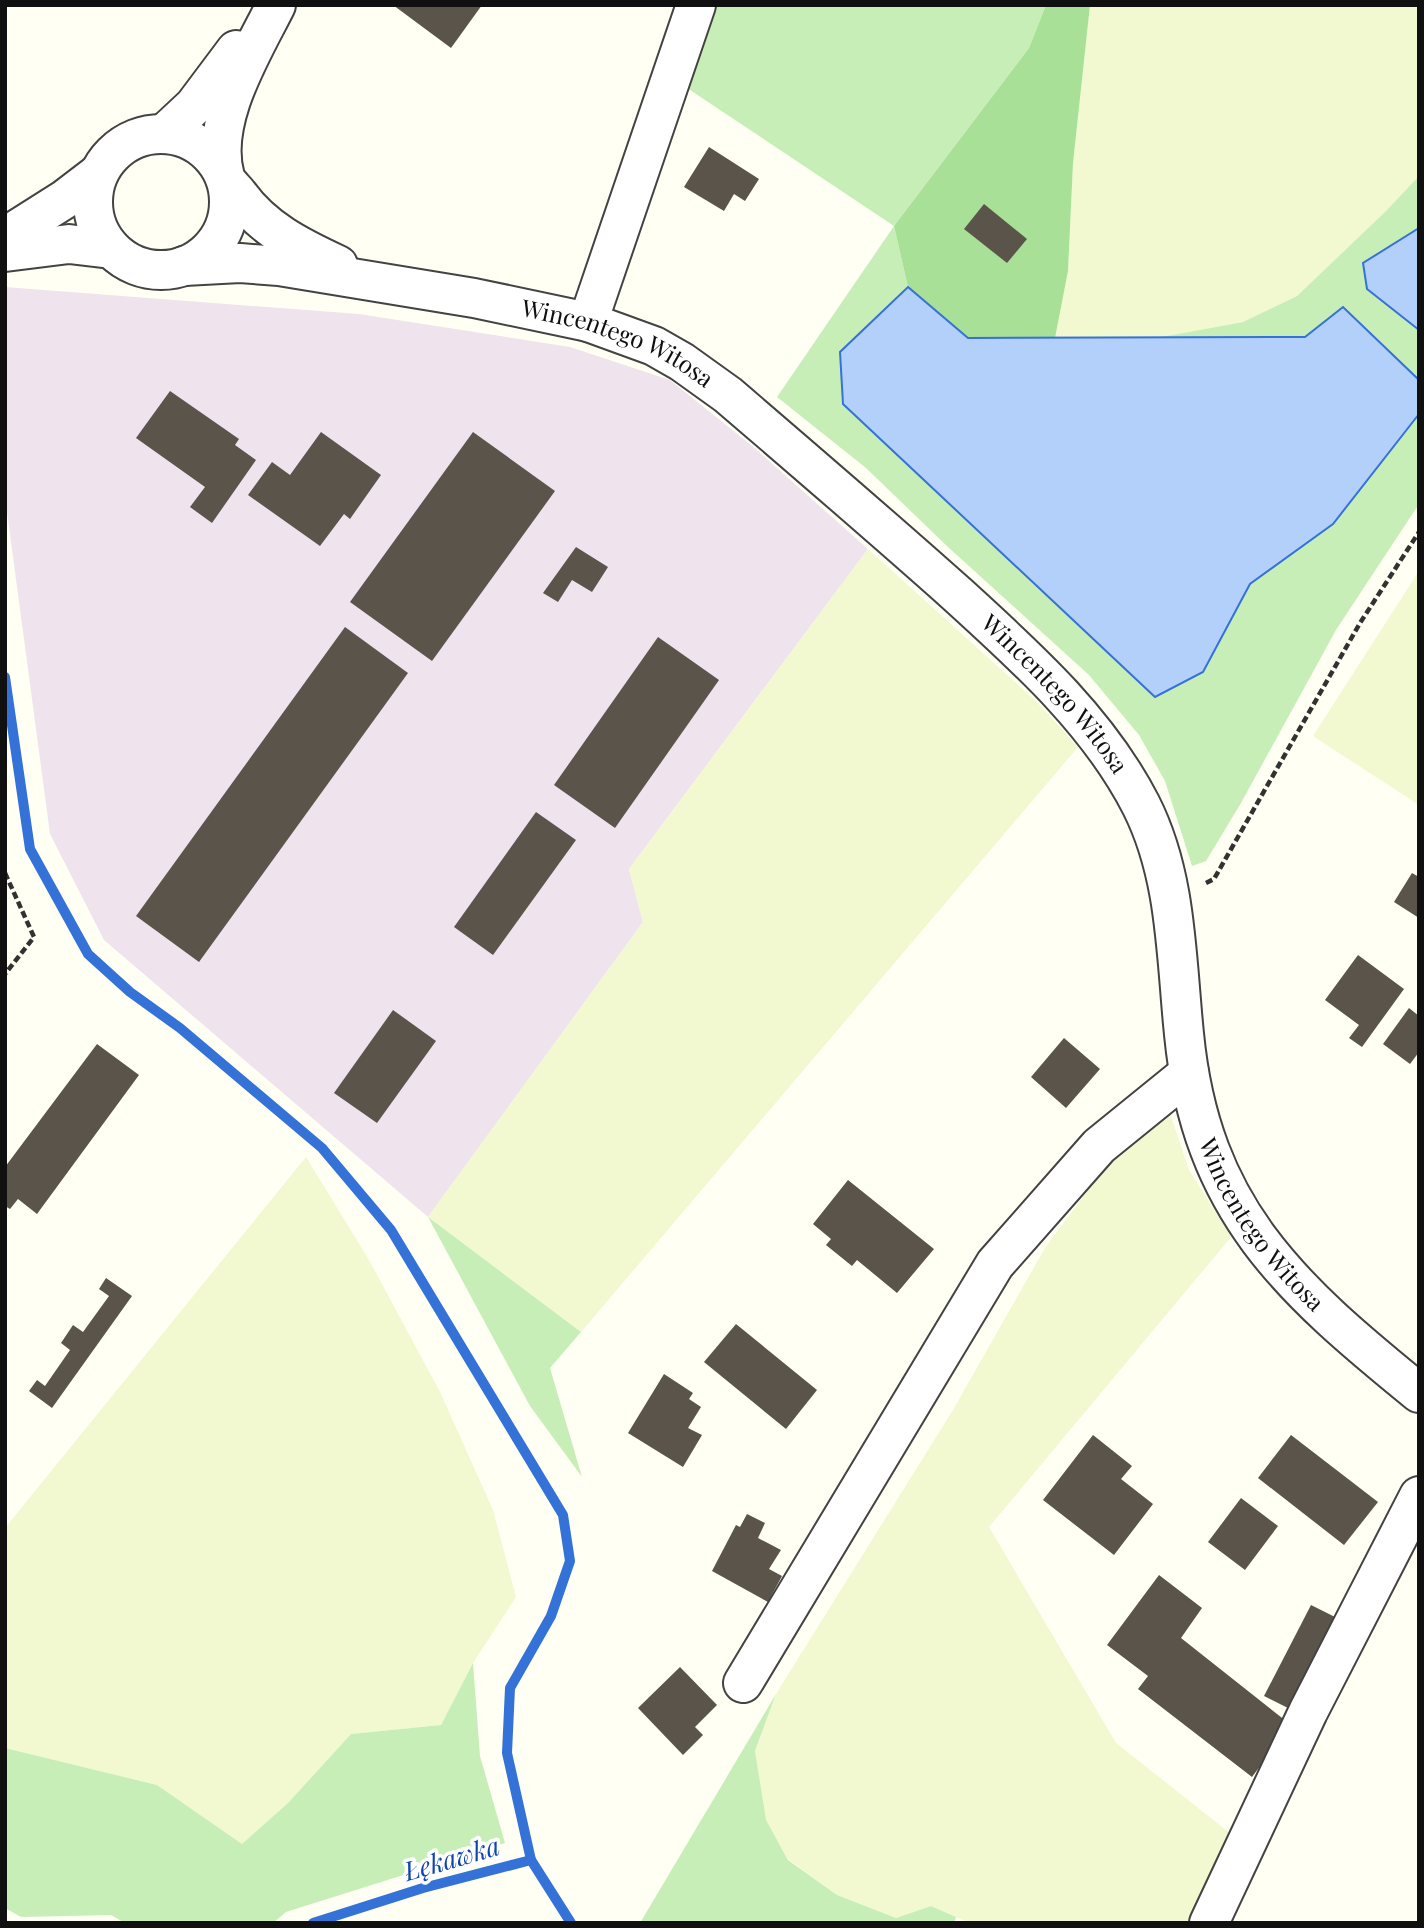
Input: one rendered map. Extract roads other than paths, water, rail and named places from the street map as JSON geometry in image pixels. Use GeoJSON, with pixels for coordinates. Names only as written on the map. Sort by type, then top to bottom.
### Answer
{"type":"FeatureCollection","features":[{"type":"Feature","properties":{"kind":"street"},"geometry":{"type":"LineString","coordinates":[[164,134],[194,106],[267,5]]}},
{"type":"Feature","properties":{"kind":"street"},"geometry":{"type":"LineString","coordinates":[[226,178],[212,156],[190,140],[164,134],[137,138],[114,151],[99,173],[92,199],[97,226],[111,249],[132,265],[158,270],[184,266],[208,253],[223,231],[230,205],[222,138],[230,101],[276,5]]}},
{"type":"Feature","properties":{"kind":"street"},"geometry":{"type":"LineString","coordinates":[[588,322],[696,5]]}},
{"type":"Feature","properties":{"kind":"street"},"geometry":{"type":"LineString","coordinates":[[5,237],[99,173]]}},
{"type":"Feature","properties":{"kind":"street","name":"Wincentego Witosa"},"geometry":{"type":"LineString","coordinates":[[226,178],[253,215],[270,227],[288,239],[371,280]]}},
{"type":"Feature","properties":{"kind":"street"},"geometry":{"type":"LineString","coordinates":[[5,252],[69,244],[111,249]]}},
{"type":"Feature","properties":{"kind":"street","name":"Wincentego Witosa"},"geometry":{"type":"LineString","coordinates":[[184,266],[240,263],[371,280],[588,322],[654,346],[710,381],[931,571],[1070,703],[1097,737],[1142,806],[1157,845],[1172,903],[1189,1073],[1196,1106],[1215,1167],[1247,1225],[1265,1250],[1319,1308],[1419,1394]]}},
{"type":"Feature","properties":{"kind":"street"},"geometry":{"type":"LineString","coordinates":[[743,1684],[995,1264],[1099,1146],[1189,1073]]}},
{"type":"Feature","properties":{"kind":"street"},"geometry":{"type":"LineString","coordinates":[[1209,1923],[1308,1712],[1419,1496]]}},
{"type":"Feature","properties":{"kind":"water"},"geometry":{"type":"Polygon","coordinates":[[[1419,228],[1419,330],[1367,289],[1363,263],[1419,228]]]}},
{"type":"Feature","properties":{"kind":"water"},"geometry":{"type":"Polygon","coordinates":[[[908,287],[968,338],[1305,337],[1343,307],[1419,380],[1419,414],[1333,524],[1250,584],[1203,672],[1155,697],[843,404],[840,352],[908,287]]]}},
{"type":"Feature","properties":{"kind":"waterway"},"geometry":{"type":"LineString","coordinates":[[5,677],[30,849],[88,954],[130,992],[180,1028],[322,1148],[391,1230],[563,1515],[570,1561],[551,1616],[510,1688],[507,1753],[531,1860]]}},
{"type":"Feature","properties":{"kind":"waterway","name":"Łękawka"},"geometry":{"type":"LineString","coordinates":[[313,1923],[423,1888],[531,1860],[571,1923]]}}]}
